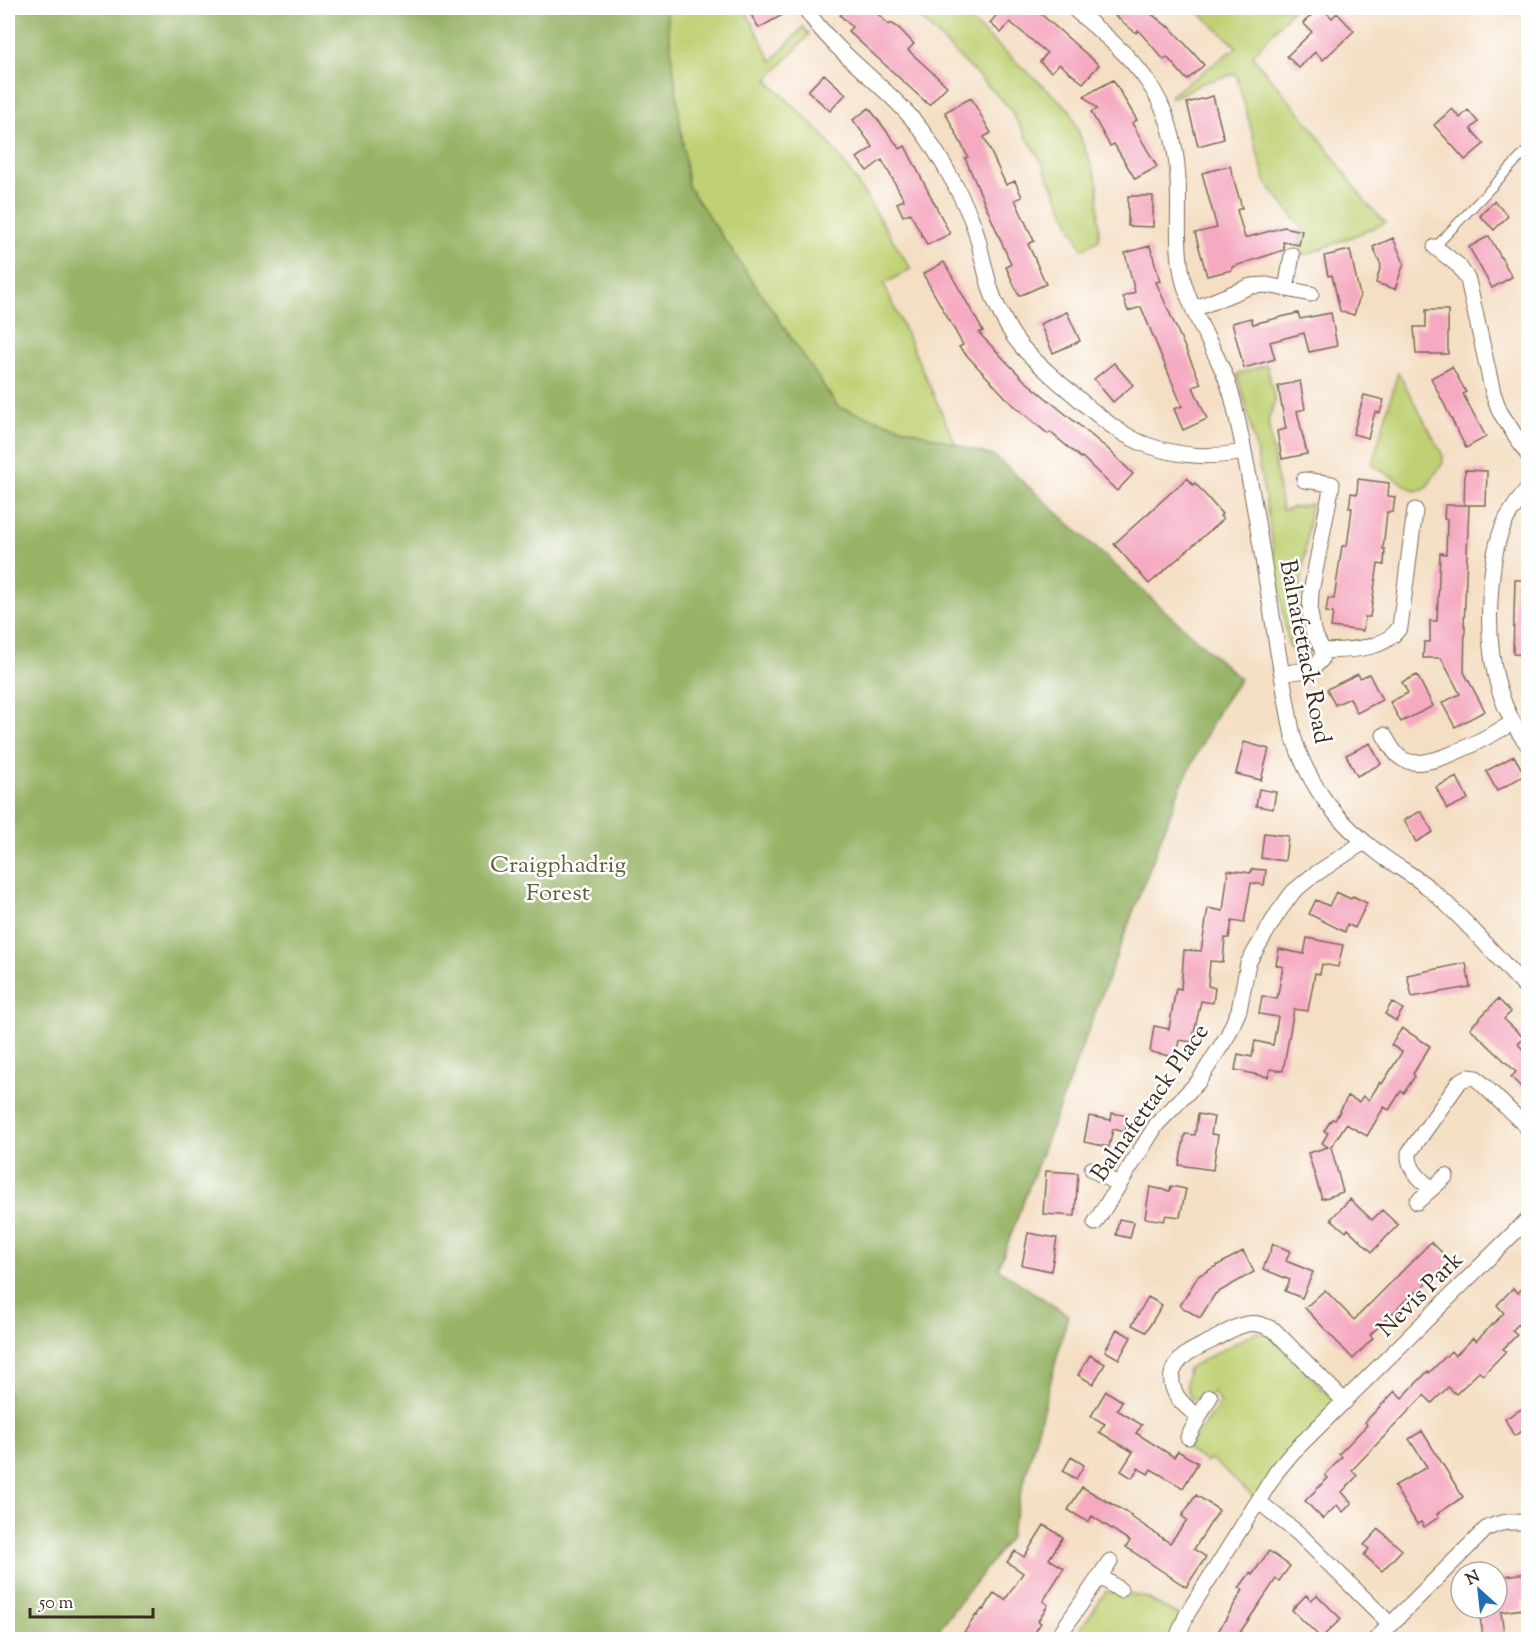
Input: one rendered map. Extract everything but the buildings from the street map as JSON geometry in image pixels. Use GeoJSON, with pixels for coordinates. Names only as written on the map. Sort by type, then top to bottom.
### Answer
{"type":"FeatureCollection","features":[{"type":"Feature","properties":{"kind":"street"},"geometry":{"type":"LineString","coordinates":[[805,8],[814,22],[836,45],[917,123],[932,146],[969,214],[994,299],[1021,346],[1084,403],[1122,432],[1148,446],[1201,457],[1244,452]]}},
{"type":"Feature","properties":{"kind":"street","name":"Balnafettack Road"},"geometry":{"type":"LineString","coordinates":[[1073,8],[1122,49],[1143,73],[1158,97],[1168,121],[1176,150],[1177,236],[1180,262],[1194,309],[1224,374],[1232,398],[1244,452],[1293,736],[1308,776],[1334,813],[1349,829],[1434,893],[1528,990]]}},
{"type":"Feature","properties":{"kind":"street"},"geometry":{"type":"LineString","coordinates":[[1435,247],[1459,266],[1468,279],[1493,393],[1500,412],[1528,455]]}},
{"type":"Feature","properties":{"kind":"street"},"geometry":{"type":"LineString","coordinates":[[1286,289],[1293,255]]}},
{"type":"Feature","properties":{"kind":"street"},"geometry":{"type":"LineString","coordinates":[[1194,309],[1251,286],[1267,285],[1311,294]]}},
{"type":"Feature","properties":{"kind":"street"},"geometry":{"type":"LineString","coordinates":[[1282,675],[1315,666],[1321,660],[1323,651],[1313,631],[1310,612],[1311,592],[1332,484],[1304,480]]}},
{"type":"Feature","properties":{"kind":"street"},"geometry":{"type":"LineString","coordinates":[[1528,489],[1507,519],[1497,546],[1489,623],[1497,683],[1513,723],[1528,745]]}},
{"type":"Feature","properties":{"kind":"street"},"geometry":{"type":"LineString","coordinates":[[1323,651],[1372,646],[1393,638],[1400,627],[1415,510]]}},
{"type":"Feature","properties":{"kind":"street"},"geometry":{"type":"LineString","coordinates":[[1384,735],[1401,758],[1412,763],[1427,762],[1448,755],[1513,723]]}},
{"type":"Feature","properties":{"kind":"street","name":"Balnafettack Place"},"geometry":{"type":"LineString","coordinates":[[1095,1223],[1157,1124],[1198,1082],[1228,1035],[1239,1010],[1248,963],[1277,914],[1293,892],[1311,877],[1364,842]]}},
{"type":"Feature","properties":{"kind":"street"},"geometry":{"type":"LineString","coordinates":[[1431,1189],[1411,1169],[1408,1161],[1409,1153],[1460,1082],[1468,1077],[1476,1078],[1528,1128]]}},
{"type":"Feature","properties":{"kind":"street"},"geometry":{"type":"LineString","coordinates":[[1092,1169],[1119,1185]]}},
{"type":"Feature","properties":{"kind":"street"},"geometry":{"type":"LineString","coordinates":[[1417,1202],[1446,1176]]}},
{"type":"Feature","properties":{"kind":"street","name":"Nevis Park"},"geometry":{"type":"LineString","coordinates":[[1176,1640],[1186,1614],[1277,1471],[1292,1453],[1528,1219]]}},
{"type":"Feature","properties":{"kind":"street"},"geometry":{"type":"LineString","coordinates":[[1199,1416],[1185,1407],[1176,1396],[1172,1384],[1173,1373],[1178,1362],[1226,1333],[1249,1324],[1262,1324],[1274,1330],[1345,1402]]}},
{"type":"Feature","properties":{"kind":"street"},"geometry":{"type":"LineString","coordinates":[[1188,1437],[1210,1397]]}},
{"type":"Feature","properties":{"kind":"street"},"geometry":{"type":"LineString","coordinates":[[1258,1501],[1299,1534],[1390,1625]]}},
{"type":"Feature","properties":{"kind":"street"},"geometry":{"type":"LineString","coordinates":[[1375,1640],[1486,1529],[1498,1522],[1527,1522]]}},
{"type":"Feature","properties":{"kind":"street"},"geometry":{"type":"LineString","coordinates":[[1056,1640],[1110,1561]]}},
{"type":"Feature","properties":{"kind":"street"},"geometry":{"type":"LineString","coordinates":[[1100,1576],[1120,1590]]}},
{"type":"Feature","properties":{"kind":"lane"},"geometry":{"type":"LineString","coordinates":[[1435,247],[1528,149]]}},
{"type":"Feature","properties":{"kind":"green space","name":"Craigphadrig Forest"},"geometry":{"type":"Polygon","coordinates":[[[8,8],[666,8],[688,186],[838,407],[996,457],[1240,679],[1220,708],[1180,788],[998,1269],[1068,1315],[1009,1539],[931,1639],[8,1639],[8,8]]]}},
{"type":"Feature","properties":{"kind":"green space"},"geometry":{"type":"Polygon","coordinates":[[[666,8],[744,8],[772,61],[803,27],[809,35],[767,80],[824,136],[851,173],[911,269],[884,284],[956,445],[838,407],[688,186],[666,8]]]}},
{"type":"Feature","properties":{"kind":"green space"},"geometry":{"type":"Polygon","coordinates":[[[910,8],[956,8],[1070,110],[1098,183],[1099,240],[1082,249],[1040,159],[1008,106],[910,8]]]}},
{"type":"Feature","properties":{"kind":"green space"},"geometry":{"type":"Polygon","coordinates":[[[1194,8],[1294,8],[1252,56],[1310,125],[1367,204],[1386,223],[1306,255],[1299,253],[1303,229],[1266,183],[1236,74],[1202,83],[1172,99],[1170,96],[1237,47],[1194,8]]]}},
{"type":"Feature","properties":{"kind":"green space"},"geometry":{"type":"Polygon","coordinates":[[[1267,365],[1275,402],[1268,420],[1282,510],[1311,504],[1299,601],[1301,635],[1309,651],[1305,658],[1301,658],[1292,651],[1288,641],[1261,474],[1237,374],[1267,365]]]}},
{"type":"Feature","properties":{"kind":"green space"},"geometry":{"type":"Polygon","coordinates":[[[1398,372],[1443,456],[1443,462],[1426,488],[1415,491],[1372,465],[1398,372]]]}},
{"type":"Feature","properties":{"kind":"green space"},"geometry":{"type":"Polygon","coordinates":[[[1256,1332],[1269,1335],[1335,1401],[1256,1499],[1211,1459],[1206,1462],[1187,1449],[1221,1402],[1213,1392],[1199,1400],[1190,1398],[1186,1384],[1188,1368],[1256,1332]]]}},
{"type":"Feature","properties":{"kind":"green space"},"geometry":{"type":"Polygon","coordinates":[[[1106,1591],[1145,1597],[1180,1616],[1174,1639],[1073,1640],[1106,1591]]]}}]}
